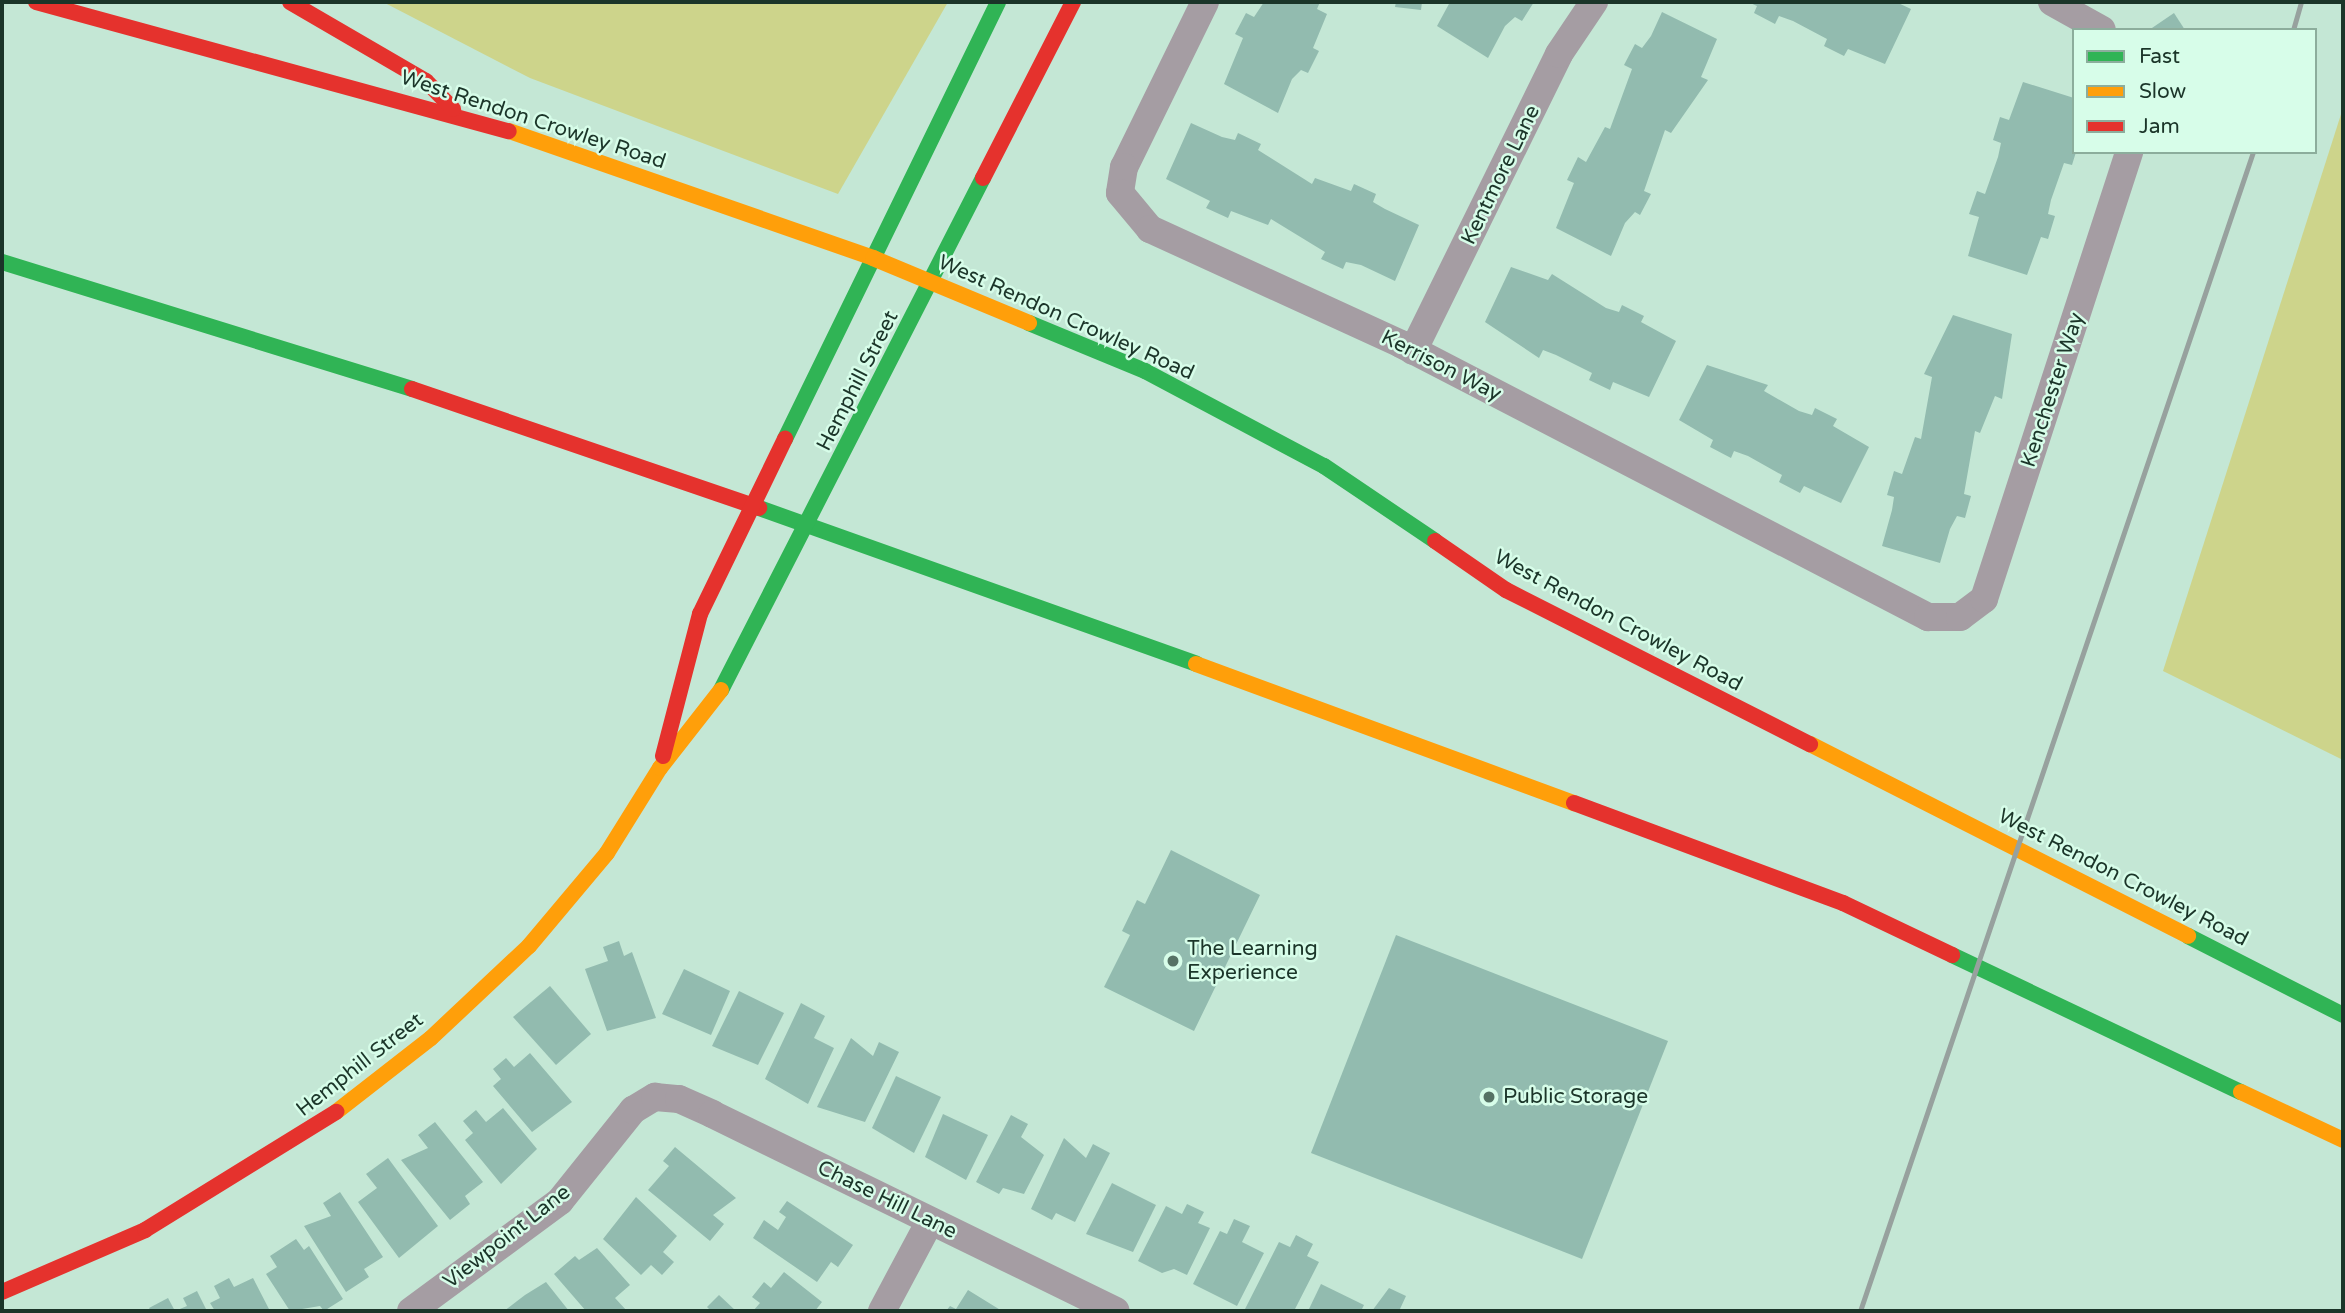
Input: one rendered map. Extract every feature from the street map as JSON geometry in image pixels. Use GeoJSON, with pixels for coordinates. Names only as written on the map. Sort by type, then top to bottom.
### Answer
{"type":"FeatureCollection","features":[{"type":"Feature","properties":{"kind":"main road","name":"West Rendon Crowley Road"},"geometry":{"type":"LineString","coordinates":[[36,2],[460,115],[873,258],[1145,371],[1324,466],[1506,590],[2343,1015]]}},
{"type":"Feature","properties":{"kind":"main road"},"geometry":{"type":"LineString","coordinates":[[290,2],[426,81],[460,115]]}},
{"type":"Feature","properties":{"kind":"main road","name":"Hemphill Street"},"geometry":{"type":"LineString","coordinates":[[660,768],[700,614],[998,2]]}},
{"type":"Feature","properties":{"kind":"main road","name":"Hemphill Street"},"geometry":{"type":"LineString","coordinates":[[2,1292],[145,1230],[256,1166],[352,1101],[431,1038],[529,946],[607,853],[660,768],[719,693],[933,283],[1073,2]]}},
{"type":"Feature","properties":{"kind":"main road"},"geometry":{"type":"LineString","coordinates":[[2,262],[526,424],[806,527],[1328,711],[1843,903],[2343,1140]]}},
{"type":"Feature","properties":{"kind":"street","name":"Kerrison Way"},"geometry":{"type":"LineString","coordinates":[[1205,2],[1124,167],[1120,192],[1150,229],[1413,351],[1928,617],[1960,617]]}},
{"type":"Feature","properties":{"kind":"street","name":"Kentmore Lane"},"geometry":{"type":"LineString","coordinates":[[1413,351],[1559,54],[1594,2]]}},
{"type":"Feature","properties":{"kind":"street"},"geometry":{"type":"LineString","coordinates":[[2052,2],[2098,28]]}},
{"type":"Feature","properties":{"kind":"street","name":"Kenchester Way"},"geometry":{"type":"LineString","coordinates":[[1960,617],[1984,599],[2128,154]]}},
{"type":"Feature","properties":{"kind":"street","name":"Chase Hill Lane"},"geometry":{"type":"LineString","coordinates":[[655,1097],[679,1099],[1116,1311]]}},
{"type":"Feature","properties":{"kind":"street","name":"Viewpoint Lane"},"geometry":{"type":"LineString","coordinates":[[411,1311],[559,1200],[604,1152],[633,1110],[655,1097]]}},
{"type":"Feature","properties":{"kind":"street"},"geometry":{"type":"LineString","coordinates":[[882,1311],[930,1221]]}},
{"type":"Feature","properties":{"kind":"green space"},"geometry":{"type":"Polygon","coordinates":[[[383,2],[948,2],[838,194],[530,78],[383,2]]]}},
{"type":"Feature","properties":{"kind":"green space"},"geometry":{"type":"Polygon","coordinates":[[[2343,108],[2343,760],[2163,671],[2343,108]]]}},
{"type":"Feature","properties":{"kind":"building"},"geometry":{"type":"Polygon","coordinates":[[[1264,2],[1320,2],[1317,9],[1327,14],[1313,48],[1319,51],[1308,73],[1301,70],[1292,79],[1278,113],[1224,84],[1243,38],[1235,34],[1246,13],[1254,17],[1264,2]]]}},
{"type":"Feature","properties":{"kind":"building"},"geometry":{"type":"Polygon","coordinates":[[[1396,2],[1422,2],[1421,10],[1395,7],[1396,2]]]}},
{"type":"Feature","properties":{"kind":"building"},"geometry":{"type":"Polygon","coordinates":[[[1450,2],[1534,2],[1522,21],[1515,17],[1505,26],[1488,58],[1437,26],[1450,2]]]}},
{"type":"Feature","properties":{"kind":"building"},"geometry":{"type":"Polygon","coordinates":[[[1748,2],[1896,2],[1911,9],[1885,64],[1848,49],[1844,56],[1824,46],[1827,39],[1793,21],[1779,16],[1775,24],[1754,13],[1757,6],[1748,2]]]}},
{"type":"Feature","properties":{"kind":"building"},"geometry":{"type":"Polygon","coordinates":[[[1662,12],[1717,39],[1701,77],[1708,80],[1671,133],[1665,130],[1644,191],[1651,194],[1640,215],[1635,212],[1625,223],[1611,256],[1556,228],[1574,183],[1567,180],[1578,157],[1586,162],[1605,127],[1610,129],[1632,69],[1624,65],[1635,44],[1642,48],[1651,36],[1662,12]]]}},
{"type":"Feature","properties":{"kind":"building"},"geometry":{"type":"Polygon","coordinates":[[[2174,13],[2184,28],[2152,28],[2174,13]]]}},
{"type":"Feature","properties":{"kind":"building"},"geometry":{"type":"Polygon","coordinates":[[[2023,82],[2072,97],[2072,154],[2075,154],[2072,165],[2064,163],[2048,214],[2055,216],[2048,239],[2041,237],[2027,275],[1968,256],[1979,217],[1969,214],[1977,191],[1985,194],[1998,157],[2001,143],[1993,140],[2000,117],[2009,120],[2023,82]]]}},
{"type":"Feature","properties":{"kind":"building"},"geometry":{"type":"Polygon","coordinates":[[[1191,123],[1222,137],[1235,140],[1238,133],[1261,144],[1258,150],[1312,184],[1315,178],[1351,191],[1354,184],[1376,194],[1373,202],[1419,225],[1395,281],[1361,265],[1346,262],[1343,269],[1321,259],[1325,252],[1271,219],[1268,225],[1231,211],[1228,218],[1206,208],[1210,201],[1166,179],[1191,123]]]}},
{"type":"Feature","properties":{"kind":"building"},"geometry":{"type":"Polygon","coordinates":[[[1511,267],[1548,280],[1552,274],[1606,308],[1619,312],[1622,305],[1644,316],[1641,322],[1676,341],[1649,397],[1613,382],[1610,390],[1589,380],[1592,373],[1543,350],[1539,358],[1485,322],[1511,267]]]}},
{"type":"Feature","properties":{"kind":"building"},"geometry":{"type":"Polygon","coordinates":[[[1953,315],[2012,334],[2002,399],[1995,396],[1980,433],[1975,431],[1964,494],[1971,496],[1965,518],[1957,516],[1950,529],[1940,563],[1882,546],[1892,510],[1894,497],[1887,495],[1894,471],[1902,474],[1915,437],[1921,439],[1932,377],[1924,374],[1953,315]]]}},
{"type":"Feature","properties":{"kind":"building"},"geometry":{"type":"Polygon","coordinates":[[[1707,365],[1768,385],[1764,391],[1799,411],[1812,415],[1815,408],[1837,419],[1833,426],[1869,447],[1841,503],[1804,486],[1800,493],[1779,482],[1782,475],[1748,456],[1734,451],[1731,458],[1710,447],[1713,440],[1679,420],[1707,365]]]}},
{"type":"Feature","properties":{"kind":"building","name":"The Learning Experience"},"geometry":{"type":"Polygon","coordinates":[[[1171,850],[1260,895],[1194,1031],[1104,987],[1130,935],[1122,931],[1137,900],[1145,904],[1171,850]]]}},
{"type":"Feature","properties":{"kind":"building","name":"Public Storage"},"geometry":{"type":"Polygon","coordinates":[[[1396,935],[1668,1041],[1582,1259],[1311,1153],[1396,935]]]}},
{"type":"Feature","properties":{"kind":"building"},"geometry":{"type":"Polygon","coordinates":[[[619,941],[624,956],[632,952],[656,1018],[607,1031],[585,969],[608,961],[603,947],[619,941]]]}},
{"type":"Feature","properties":{"kind":"building"},"geometry":{"type":"Polygon","coordinates":[[[684,969],[730,991],[711,1035],[662,1014],[684,969]]]}},
{"type":"Feature","properties":{"kind":"building"},"geometry":{"type":"Polygon","coordinates":[[[550,986],[591,1034],[556,1065],[513,1017],[550,986]]]}},
{"type":"Feature","properties":{"kind":"building"},"geometry":{"type":"Polygon","coordinates":[[[739,991],[784,1013],[758,1065],[712,1046],[739,991]]]}},
{"type":"Feature","properties":{"kind":"building"},"geometry":{"type":"Polygon","coordinates":[[[801,1003],[825,1016],[814,1038],[834,1048],[808,1104],[765,1079],[801,1003]]]}},
{"type":"Feature","properties":{"kind":"building"},"geometry":{"type":"Polygon","coordinates":[[[851,1038],[873,1056],[879,1042],[899,1052],[865,1122],[817,1107],[851,1038]]]}},
{"type":"Feature","properties":{"kind":"building"},"geometry":{"type":"Polygon","coordinates":[[[530,1053],[572,1102],[532,1132],[493,1086],[501,1079],[493,1069],[506,1058],[514,1067],[530,1053]]]}},
{"type":"Feature","properties":{"kind":"building"},"geometry":{"type":"Polygon","coordinates":[[[896,1076],[941,1097],[914,1153],[872,1128],[896,1076]]]}},
{"type":"Feature","properties":{"kind":"building"},"geometry":{"type":"Polygon","coordinates":[[[503,1108],[537,1149],[501,1184],[465,1140],[473,1133],[463,1121],[476,1110],[486,1122],[503,1108]]]}},
{"type":"Feature","properties":{"kind":"building"},"geometry":{"type":"Polygon","coordinates":[[[943,1114],[988,1135],[966,1180],[925,1157],[943,1114]]]}},
{"type":"Feature","properties":{"kind":"building"},"geometry":{"type":"Polygon","coordinates":[[[1011,1115],[1028,1124],[1021,1137],[1044,1155],[1024,1194],[1003,1188],[999,1194],[976,1182],[1011,1115]]]}},
{"type":"Feature","properties":{"kind":"building"},"geometry":{"type":"Polygon","coordinates":[[[435,1122],[483,1182],[465,1196],[470,1204],[450,1220],[401,1160],[428,1148],[418,1135],[435,1122]]]}},
{"type":"Feature","properties":{"kind":"building"},"geometry":{"type":"Polygon","coordinates":[[[1064,1138],[1086,1158],[1093,1144],[1110,1153],[1075,1222],[1056,1213],[1052,1220],[1031,1209],[1064,1138]]]}},
{"type":"Feature","properties":{"kind":"building"},"geometry":{"type":"Polygon","coordinates":[[[675,1147],[736,1198],[713,1215],[724,1224],[710,1241],[648,1190],[669,1166],[663,1161],[675,1147]]]}},
{"type":"Feature","properties":{"kind":"building"},"geometry":{"type":"Polygon","coordinates":[[[388,1158],[438,1226],[399,1258],[358,1202],[377,1188],[366,1174],[388,1158]]]}},
{"type":"Feature","properties":{"kind":"building"},"geometry":{"type":"Polygon","coordinates":[[[1112,1183],[1156,1205],[1133,1252],[1086,1234],[1112,1183]]]}},
{"type":"Feature","properties":{"kind":"building"},"geometry":{"type":"Polygon","coordinates":[[[340,1192],[383,1257],[364,1269],[369,1277],[346,1292],[304,1226],[331,1216],[323,1203],[340,1192]]]}},
{"type":"Feature","properties":{"kind":"building"},"geometry":{"type":"Polygon","coordinates":[[[636,1197],[677,1236],[663,1252],[674,1262],[662,1275],[651,1265],[641,1275],[603,1239],[636,1197]]]}},
{"type":"Feature","properties":{"kind":"building"},"geometry":{"type":"Polygon","coordinates":[[[787,1201],[853,1245],[838,1267],[831,1262],[817,1282],[753,1238],[764,1220],[778,1230],[786,1217],[779,1212],[787,1201]]]}},
{"type":"Feature","properties":{"kind":"building"},"geometry":{"type":"Polygon","coordinates":[[[1187,1204],[1204,1212],[1198,1223],[1210,1228],[1187,1275],[1174,1269],[1162,1273],[1138,1261],[1166,1206],[1182,1214],[1187,1204]]]}},
{"type":"Feature","properties":{"kind":"building"},"geometry":{"type":"Polygon","coordinates":[[[1234,1219],[1250,1226],[1242,1242],[1264,1253],[1237,1306],[1193,1284],[1220,1231],[1227,1234],[1234,1219]]]}},
{"type":"Feature","properties":{"kind":"building"},"geometry":{"type":"Polygon","coordinates":[[[1296,1235],[1313,1244],[1307,1256],[1319,1262],[1294,1311],[1244,1311],[1279,1242],[1290,1247],[1296,1235]]]}},
{"type":"Feature","properties":{"kind":"building"},"geometry":{"type":"Polygon","coordinates":[[[296,1239],[304,1250],[309,1246],[343,1299],[324,1311],[320,1306],[290,1311],[266,1274],[277,1267],[270,1256],[296,1239]]]}},
{"type":"Feature","properties":{"kind":"building"},"geometry":{"type":"Polygon","coordinates":[[[597,1248],[630,1285],[615,1298],[627,1311],[586,1311],[554,1274],[575,1256],[579,1260],[597,1248]]]}},
{"type":"Feature","properties":{"kind":"building"},"geometry":{"type":"Polygon","coordinates":[[[784,1272],[822,1302],[815,1311],[753,1311],[760,1303],[752,1297],[764,1282],[771,1288],[784,1272]]]}},
{"type":"Feature","properties":{"kind":"building"},"geometry":{"type":"Polygon","coordinates":[[[229,1278],[234,1287],[253,1278],[270,1311],[215,1311],[210,1303],[220,1298],[214,1286],[229,1278]]]}},
{"type":"Feature","properties":{"kind":"building"},"geometry":{"type":"Polygon","coordinates":[[[546,1282],[569,1311],[504,1311],[525,1295],[546,1282]]]}},
{"type":"Feature","properties":{"kind":"building"},"geometry":{"type":"Polygon","coordinates":[[[1321,1284],[1364,1305],[1361,1311],[1308,1311],[1321,1284]]]}},
{"type":"Feature","properties":{"kind":"building"},"geometry":{"type":"Polygon","coordinates":[[[1389,1288],[1406,1296],[1400,1309],[1406,1311],[1372,1311],[1389,1288]]]}},
{"type":"Feature","properties":{"kind":"building"},"geometry":{"type":"Polygon","coordinates":[[[968,1290],[1002,1311],[946,1311],[950,1306],[956,1309],[968,1290]]]}},
{"type":"Feature","properties":{"kind":"building"},"geometry":{"type":"Polygon","coordinates":[[[197,1291],[207,1311],[175,1311],[187,1306],[183,1298],[197,1291]]]}},
{"type":"Feature","properties":{"kind":"building"},"geometry":{"type":"Polygon","coordinates":[[[719,1295],[736,1311],[711,1311],[707,1307],[719,1295]]]}},
{"type":"Feature","properties":{"kind":"building"},"geometry":{"type":"Polygon","coordinates":[[[168,1298],[175,1311],[151,1311],[149,1308],[168,1298]]]}},
{"type":"Feature","properties":{"kind":"railway"},"geometry":{"type":"LineString","coordinates":[[2294,28],[2301,2]]}},
{"type":"Feature","properties":{"kind":"railway"},"geometry":{"type":"LineString","coordinates":[[1860,1311],[2252,154]]}},
{"type":"Feature","properties":{"kind":"traffic: fast"},"geometry":{"type":"LineString","coordinates":[[785,439],[998,2]]}},
{"type":"Feature","properties":{"kind":"traffic: fast"},"geometry":{"type":"LineString","coordinates":[[721,690],[983,178]]}},
{"type":"Feature","properties":{"kind":"traffic: fast"},"geometry":{"type":"LineString","coordinates":[[2,262],[412,389]]}},
{"type":"Feature","properties":{"kind":"traffic: fast"},"geometry":{"type":"LineString","coordinates":[[1029,323],[1145,371],[1324,466],[1435,541]]}},
{"type":"Feature","properties":{"kind":"traffic: fast"},"geometry":{"type":"LineString","coordinates":[[759,508],[1196,664]]}},
{"type":"Feature","properties":{"kind":"traffic: fast"},"geometry":{"type":"LineString","coordinates":[[2188,936],[2343,1015]]}},
{"type":"Feature","properties":{"kind":"traffic: fast"},"geometry":{"type":"LineString","coordinates":[[1952,955],[2241,1092]]}},
{"type":"Feature","properties":{"kind":"traffic: slow"},"geometry":{"type":"LineString","coordinates":[[509,131],[873,258],[1029,323]]}},
{"type":"Feature","properties":{"kind":"traffic: slow"},"geometry":{"type":"LineString","coordinates":[[1196,664],[1574,803]]}},
{"type":"Feature","properties":{"kind":"traffic: slow"},"geometry":{"type":"LineString","coordinates":[[336,1112],[431,1038],[529,946],[607,853],[660,768],[721,690]]}},
{"type":"Feature","properties":{"kind":"traffic: slow"},"geometry":{"type":"LineString","coordinates":[[1810,744],[2188,936]]}},
{"type":"Feature","properties":{"kind":"traffic: slow"},"geometry":{"type":"LineString","coordinates":[[2241,1092],[2343,1140]]}},
{"type":"Feature","properties":{"kind":"traffic: jam"},"geometry":{"type":"LineString","coordinates":[[36,2],[509,131]]}},
{"type":"Feature","properties":{"kind":"traffic: jam"},"geometry":{"type":"LineString","coordinates":[[290,2],[426,81],[453,109]]}},
{"type":"Feature","properties":{"kind":"traffic: jam"},"geometry":{"type":"LineString","coordinates":[[983,178],[1073,2]]}},
{"type":"Feature","properties":{"kind":"traffic: jam"},"geometry":{"type":"LineString","coordinates":[[412,389],[759,508]]}},
{"type":"Feature","properties":{"kind":"traffic: jam"},"geometry":{"type":"LineString","coordinates":[[663,756],[700,614],[785,439]]}},
{"type":"Feature","properties":{"kind":"traffic: jam"},"geometry":{"type":"LineString","coordinates":[[1435,541],[1506,590],[1810,744]]}},
{"type":"Feature","properties":{"kind":"traffic: jam"},"geometry":{"type":"LineString","coordinates":[[1574,803],[1843,903],[1952,955]]}},
{"type":"Feature","properties":{"kind":"traffic: jam"},"geometry":{"type":"LineString","coordinates":[[2,1292],[145,1230],[336,1112]]}},
{"type":"Feature","properties":{"kind":"place","name":"The Learning Experience"},"geometry":{"type":"Point","coordinates":[1173,961]}},
{"type":"Feature","properties":{"kind":"place","name":"Public Storage"},"geometry":{"type":"Point","coordinates":[1489,1097]}}]}
